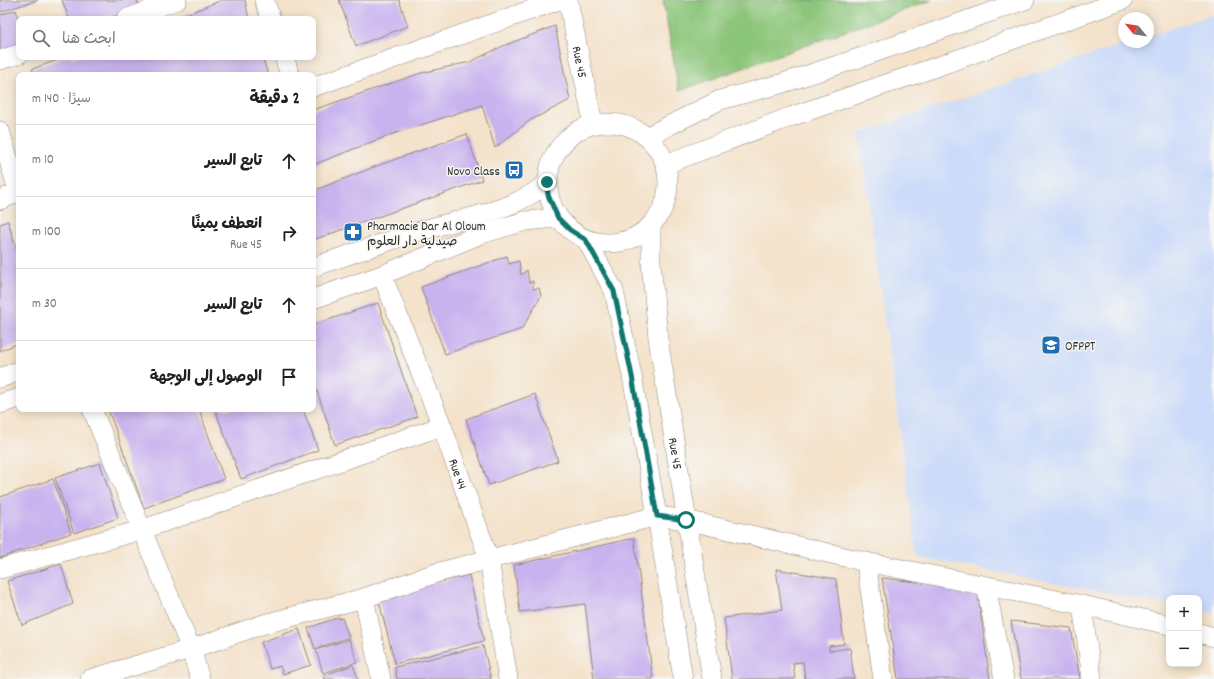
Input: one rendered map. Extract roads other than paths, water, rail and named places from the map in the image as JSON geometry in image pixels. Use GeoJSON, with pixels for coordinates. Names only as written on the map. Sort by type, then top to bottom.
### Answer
{"type":"FeatureCollection","features":[{"type":"Feature","properties":{"kind":"street"},"geometry":{"type":"LineString","coordinates":[[131,16],[151,5],[177,0]]}},
{"type":"Feature","properties":{"kind":"street"},"geometry":{"type":"LineString","coordinates":[[264,0],[270,16]]}},
{"type":"Feature","properties":{"kind":"street"},"geometry":{"type":"LineString","coordinates":[[316,86],[559,0]]}},
{"type":"Feature","properties":{"kind":"street","name":"Rue 45"},"geometry":{"type":"LineString","coordinates":[[568,0],[593,124]]}},
{"type":"Feature","properties":{"kind":"street"},"geometry":{"type":"LineString","coordinates":[[648,136],[720,100],[780,84],[1025,0]]}},
{"type":"Feature","properties":{"kind":"street"},"geometry":{"type":"LineString","coordinates":[[666,164],[790,117],[936,67],[1123,0]]}},
{"type":"Feature","properties":{"kind":"street"},"geometry":{"type":"LineString","coordinates":[[0,60],[16,55]]}},
{"type":"Feature","properties":{"kind":"street"},"geometry":{"type":"LineString","coordinates":[[285,60],[289,72]]}},
{"type":"Feature","properties":{"kind":"street"},"geometry":{"type":"LineString","coordinates":[[607,122],[622,123],[636,128],[648,136],[656,144],[666,164],[669,186],[663,208],[651,226],[640,234],[627,240],[614,243],[600,243],[586,240],[570,230],[558,218],[548,195],[547,182],[553,157],[569,136],[593,124],[607,122]]}},
{"type":"Feature","properties":{"kind":"street"},"geometry":{"type":"LineString","coordinates":[[0,131],[16,183]]}},
{"type":"Feature","properties":{"kind":"street"},"geometry":{"type":"LineString","coordinates":[[316,266],[420,231],[511,204],[540,189],[547,182]]}},
{"type":"Feature","properties":{"kind":"street"},"geometry":{"type":"LineString","coordinates":[[0,200],[16,194]]}},
{"type":"Feature","properties":{"kind":"street"},"geometry":{"type":"LineString","coordinates":[[316,298],[382,275],[481,234],[526,221],[558,218]]}},
{"type":"Feature","properties":{"kind":"street","name":"Rue 45"},"geometry":{"type":"LineString","coordinates":[[651,226],[653,302],[712,679]]}},
{"type":"Feature","properties":{"kind":"street"},"geometry":{"type":"LineString","coordinates":[[586,240],[614,291],[632,376],[657,516],[683,679]]}},
{"type":"Feature","properties":{"kind":"street","name":"Rue 44"},"geometry":{"type":"LineString","coordinates":[[382,275],[442,426],[489,558],[508,679]]}},
{"type":"Feature","properties":{"kind":"street"},"geometry":{"type":"LineString","coordinates":[[0,378],[16,372]]}},
{"type":"Feature","properties":{"kind":"street"},"geometry":{"type":"LineString","coordinates":[[0,404],[16,399]]}},
{"type":"Feature","properties":{"kind":"street"},"geometry":{"type":"LineString","coordinates":[[93,412],[191,649],[200,679]]}},
{"type":"Feature","properties":{"kind":"street"},"geometry":{"type":"LineString","coordinates":[[0,569],[141,530],[442,426]]}},
{"type":"Feature","properties":{"kind":"street"},"geometry":{"type":"LineString","coordinates":[[90,679],[191,649],[264,624],[364,598],[436,573],[489,558],[657,516],[686,520],[866,562],[1082,605],[1166,624]]}},
{"type":"Feature","properties":{"kind":"street"},"geometry":{"type":"LineString","coordinates":[[866,562],[883,679]]}},
{"type":"Feature","properties":{"kind":"street"},"geometry":{"type":"LineString","coordinates":[[986,586],[1004,679]]}},
{"type":"Feature","properties":{"kind":"street"},"geometry":{"type":"LineString","coordinates":[[364,598],[381,679]]}},
{"type":"Feature","properties":{"kind":"street"},"geometry":{"type":"LineString","coordinates":[[1082,605],[1092,679]]}},
{"type":"Feature","properties":{"kind":"street"},"geometry":{"type":"LineString","coordinates":[[1202,634],[1214,637]]}},
{"type":"Feature","properties":{"kind":"place","name":"Novo Class"},"geometry":{"type":"Point","coordinates":[514,170]}},
{"type":"Feature","properties":{"kind":"place","name":"Pharmacie Dar Al Oloum صيدلية دار العلوم"},"geometry":{"type":"Point","coordinates":[353,232]}},
{"type":"Feature","properties":{"kind":"place","name":"OFPPT"},"geometry":{"type":"Point","coordinates":[1051,345]}}]}
